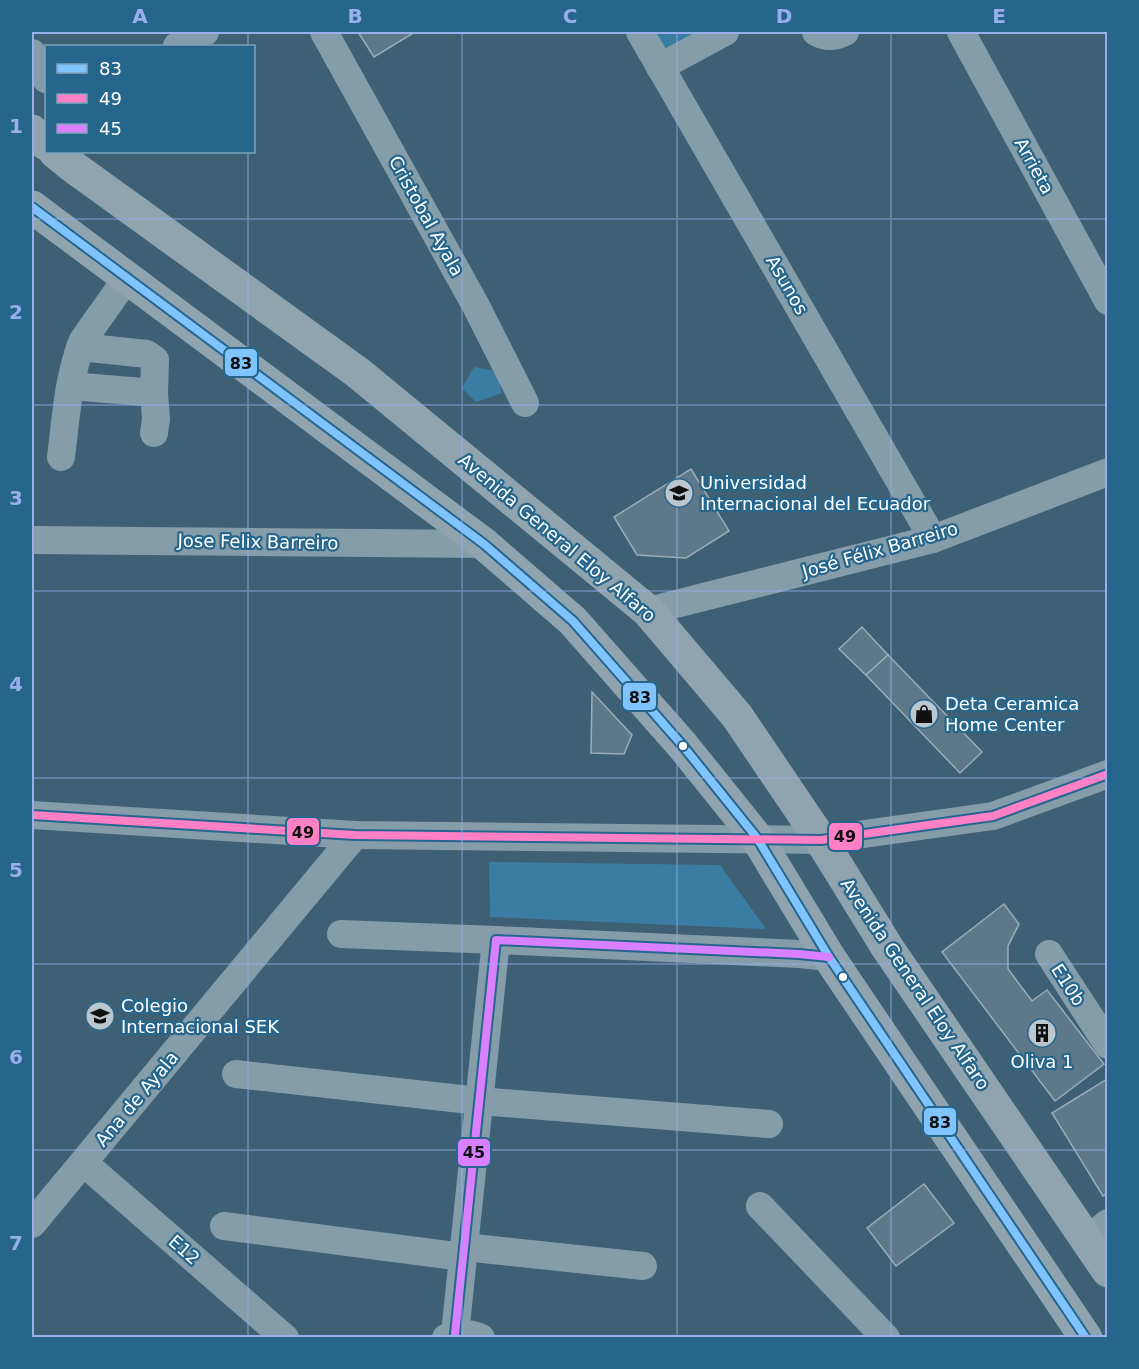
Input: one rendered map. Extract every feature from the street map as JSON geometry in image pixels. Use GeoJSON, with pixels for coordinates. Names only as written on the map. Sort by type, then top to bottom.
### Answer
{"type":"FeatureCollection","features":[{"type":"Feature","properties":{"kind":"main road"},"geometry":{"type":"LineString","coordinates":[[32,131],[45,143]]}},
{"type":"Feature","properties":{"kind":"main road","name":"Avenida General Eloy Alfaro"},"geometry":{"type":"LineString","coordinates":[[56,153],[357,372],[648,611],[737,716],[821,840],[887,947],[1097,1231],[1107,1271]]}},
{"type":"Feature","properties":{"kind":"main road"},"geometry":{"type":"LineString","coordinates":[[32,207],[484,544],[573,621],[683,746],[757,838],[829,957],[1086,1338]]}},
{"type":"Feature","properties":{"kind":"street"},"geometry":{"type":"LineString","coordinates":[[179,45],[205,32]]}},
{"type":"Feature","properties":{"kind":"street","name":"Cristobal Ayala"},"geometry":{"type":"LineString","coordinates":[[324,32],[476,306],[525,403]]}},
{"type":"Feature","properties":{"kind":"street","name":"Asunos"},"geometry":{"type":"LineString","coordinates":[[640,32],[933,539]]}},
{"type":"Feature","properties":{"kind":"street"},"geometry":{"type":"LineString","coordinates":[[660,67],[725,32]]}},
{"type":"Feature","properties":{"kind":"street"},"geometry":{"type":"LineString","coordinates":[[816,32],[824,36],[836,36],[845,32]]}},
{"type":"Feature","properties":{"kind":"street","name":"Arrieta"},"geometry":{"type":"LineString","coordinates":[[961,32],[1107,301]]}},
{"type":"Feature","properties":{"kind":"street"},"geometry":{"type":"LineString","coordinates":[[32,53],[45,77]]}},
{"type":"Feature","properties":{"kind":"street"},"geometry":{"type":"LineString","coordinates":[[61,457],[74,364],[80,347],[127,278]]}},
{"type":"Feature","properties":{"kind":"street"},"geometry":{"type":"LineString","coordinates":[[80,347],[151,356],[155,360],[156,419],[154,433]]}},
{"type":"Feature","properties":{"kind":"street"},"geometry":{"type":"LineString","coordinates":[[71,386],[154,393]]}},
{"type":"Feature","properties":{"kind":"street","name":"José Félix Barreiro"},"geometry":{"type":"LineString","coordinates":[[648,611],[933,539],[1107,472]]}},
{"type":"Feature","properties":{"kind":"street","name":"Jose Felix Barreiro"},"geometry":{"type":"LineString","coordinates":[[32,540],[484,544]]}},
{"type":"Feature","properties":{"kind":"street"},"geometry":{"type":"LineString","coordinates":[[32,815],[356,835],[821,840],[993,816],[1107,774]]}},
{"type":"Feature","properties":{"kind":"street","name":"Ana de Ayala"},"geometry":{"type":"LineString","coordinates":[[32,1224],[356,835]]}},
{"type":"Feature","properties":{"kind":"street"},"geometry":{"type":"LineString","coordinates":[[340,934],[829,957]]}},
{"type":"Feature","properties":{"kind":"street"},"geometry":{"type":"LineString","coordinates":[[460,1336],[464,1252],[496,940]]}},
{"type":"Feature","properties":{"kind":"street","name":"E10b"},"geometry":{"type":"LineString","coordinates":[[1048,954],[1107,1045]]}},
{"type":"Feature","properties":{"kind":"street"},"geometry":{"type":"LineString","coordinates":[[236,1074],[479,1101],[769,1124]]}},
{"type":"Feature","properties":{"kind":"street","name":"E12"},"geometry":{"type":"LineString","coordinates":[[84,1163],[285,1338]]}},
{"type":"Feature","properties":{"kind":"street"},"geometry":{"type":"LineString","coordinates":[[760,1206],[886,1338]]}},
{"type":"Feature","properties":{"kind":"street"},"geometry":{"type":"LineString","coordinates":[[224,1226],[464,1252],[643,1266]]}},
{"type":"Feature","properties":{"kind":"shaded area"},"geometry":{"type":"Polygon","coordinates":[[[644,32],[714,32],[660,61],[644,32]]]}},
{"type":"Feature","properties":{"kind":"shaded area"},"geometry":{"type":"Polygon","coordinates":[[[474,367],[496,371],[502,393],[476,402],[462,388],[474,367]]]}},
{"type":"Feature","properties":{"kind":"shaded area"},"geometry":{"type":"Polygon","coordinates":[[[489,862],[720,865],[766,929],[490,917],[489,862]]]}},
{"type":"Feature","properties":{"kind":"building"},"geometry":{"type":"Polygon","coordinates":[[[358,32],[415,32],[374,57],[358,32]]]}},
{"type":"Feature","properties":{"kind":"building","name":"Universidad Internacional del Ecuador"},"geometry":{"type":"Polygon","coordinates":[[[691,469],[729,531],[686,558],[637,555],[614,517],[691,469]]]}},
{"type":"Feature","properties":{"kind":"building"},"geometry":{"type":"Polygon","coordinates":[[[862,627],[888,655],[866,675],[839,649],[862,627]]]}},
{"type":"Feature","properties":{"kind":"building","name":"Deta Ceramica Home Center"},"geometry":{"type":"Polygon","coordinates":[[[888,655],[982,752],[960,773],[866,675],[888,655]]]}},
{"type":"Feature","properties":{"kind":"building"},"geometry":{"type":"Polygon","coordinates":[[[592,692],[632,735],[624,754],[591,753],[592,692]]]}},
{"type":"Feature","properties":{"kind":"building","name":"Oliva 1"},"geometry":{"type":"Polygon","coordinates":[[[1004,904],[1019,924],[1008,946],[1008,969],[1032,1001],[1047,990],[1104,1064],[1055,1101],[942,952],[1004,904]]]}},
{"type":"Feature","properties":{"kind":"building"},"geometry":{"type":"Polygon","coordinates":[[[1107,1079],[1108,1193],[1103,1196],[1052,1113],[1107,1079]]]}},
{"type":"Feature","properties":{"kind":"building"},"geometry":{"type":"Polygon","coordinates":[[[924,1184],[954,1223],[896,1266],[867,1228],[924,1184]]]}},
{"type":"Feature","properties":{"kind":"transit line","name":"83"},"geometry":{"type":"LineString","coordinates":[[32,207],[484,544],[573,621],[683,746],[757,838],[829,957],[1086,1338]]}},
{"type":"Feature","properties":{"kind":"transit line","name":"49"},"geometry":{"type":"LineString","coordinates":[[32,815],[355,835],[821,840],[993,816],[1108,774]]}},
{"type":"Feature","properties":{"kind":"transit line","name":"45"},"geometry":{"type":"LineString","coordinates":[[455,1334],[496,940],[829,957]]}},
{"type":"Feature","properties":{"kind":"place","name":"Universidad Internacional del Ecuador"},"geometry":{"type":"Point","coordinates":[679,493]}},
{"type":"Feature","properties":{"kind":"place","name":"Deta Ceramica Home Center"},"geometry":{"type":"Point","coordinates":[924,714]}},
{"type":"Feature","properties":{"kind":"place","name":"Colegio Internacional SEK"},"geometry":{"type":"Point","coordinates":[100,1016]}},
{"type":"Feature","properties":{"kind":"place","name":"Oliva 1"},"geometry":{"type":"Point","coordinates":[1042,1033]}}]}
